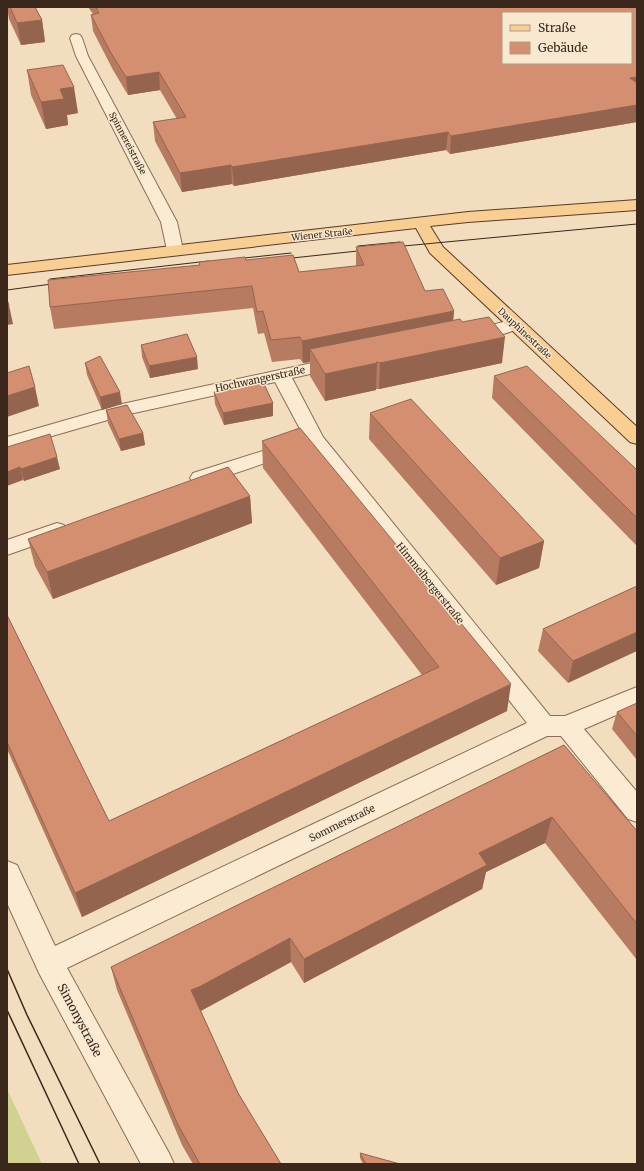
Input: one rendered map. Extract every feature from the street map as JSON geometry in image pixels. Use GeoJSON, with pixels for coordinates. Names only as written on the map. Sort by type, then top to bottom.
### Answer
{"type":"FeatureCollection","features":[{"type":"Feature","properties":{"kind":"main road","name":"Wiener Straße"},"geometry":{"type":"LineString","coordinates":[[7,270],[421,223],[508,214],[637,204]]}},
{"type":"Feature","properties":{"kind":"main road","name":"Dauphinestraße"},"geometry":{"type":"LineString","coordinates":[[421,223],[436,250],[637,438]]}},
{"type":"Feature","properties":{"kind":"street","name":"Spinnereistraße"},"geometry":{"type":"LineString","coordinates":[[76,38],[82,56],[169,222],[175,250]]}},
{"type":"Feature","properties":{"kind":"street"},"geometry":{"type":"LineString","coordinates":[[452,340],[490,332],[515,324]]}},
{"type":"Feature","properties":{"kind":"street","name":"Hochwangerstraße"},"geometry":{"type":"LineString","coordinates":[[7,443],[122,410],[355,360]]}},
{"type":"Feature","properties":{"kind":"street","name":"Himmelbergerstraße"},"geometry":{"type":"LineString","coordinates":[[280,375],[315,440],[556,726],[637,811]]}},
{"type":"Feature","properties":{"kind":"street"},"geometry":{"type":"LineString","coordinates":[[186,483],[315,440]]}},
{"type":"Feature","properties":{"kind":"street"},"geometry":{"type":"LineString","coordinates":[[7,548],[74,524]]}},
{"type":"Feature","properties":{"kind":"street","name":"Sommerstraße"},"geometry":{"type":"LineString","coordinates":[[49,963],[556,726],[637,696]]}},
{"type":"Feature","properties":{"kind":"street","name":"Simonystraße"},"geometry":{"type":"LineString","coordinates":[[7,873],[49,963],[158,1164]]}},
{"type":"Feature","properties":{"kind":"green space"},"geometry":{"type":"Polygon","coordinates":[[[7,1089],[42,1164],[7,1164],[7,1089]]]}},
{"type":"Feature","properties":{"kind":"building"},"geometry":{"type":"Polygon","coordinates":[[[10,7],[35,7],[42,20],[17,23],[10,7]]]}},
{"type":"Feature","properties":{"kind":"building"},"geometry":{"type":"Polygon","coordinates":[[[96,7],[637,7],[637,77],[630,78],[637,83],[637,105],[451,136],[448,132],[232,167],[231,165],[180,173],[153,122],[186,117],[159,72],[126,77],[111,53],[91,15],[99,13],[96,7]]]}},
{"type":"Feature","properties":{"kind":"building"},"geometry":{"type":"Polygon","coordinates":[[[63,65],[74,87],[60,89],[64,99],[41,102],[27,70],[63,65]]]}},
{"type":"Feature","properties":{"kind":"building"},"geometry":{"type":"Polygon","coordinates":[[[403,242],[425,291],[443,289],[454,311],[302,341],[300,337],[271,340],[263,311],[257,312],[252,286],[50,307],[48,280],[200,265],[199,262],[245,257],[246,260],[293,255],[299,272],[364,265],[356,247],[403,242]]]}},
{"type":"Feature","properties":{"kind":"building"},"geometry":{"type":"Polygon","coordinates":[[[489,317],[505,337],[380,363],[376,362],[377,363],[325,374],[310,349],[460,319],[462,322],[489,317]]]}},
{"type":"Feature","properties":{"kind":"building"},"geometry":{"type":"Polygon","coordinates":[[[187,334],[197,357],[149,366],[141,345],[187,334]]]}},
{"type":"Feature","properties":{"kind":"building"},"geometry":{"type":"Polygon","coordinates":[[[100,356],[120,392],[100,397],[85,363],[100,356]]]}},
{"type":"Feature","properties":{"kind":"building"},"geometry":{"type":"Polygon","coordinates":[[[29,366],[35,387],[7,396],[7,373],[29,366]]]}},
{"type":"Feature","properties":{"kind":"building"},"geometry":{"type":"Polygon","coordinates":[[[527,366],[637,470],[637,518],[494,376],[527,366]]]}},
{"type":"Feature","properties":{"kind":"building"},"geometry":{"type":"Polygon","coordinates":[[[263,382],[273,403],[223,413],[214,392],[263,382]]]}},
{"type":"Feature","properties":{"kind":"building"},"geometry":{"type":"Polygon","coordinates":[[[411,399],[544,541],[500,558],[370,413],[411,399]]]}},
{"type":"Feature","properties":{"kind":"building"},"geometry":{"type":"Polygon","coordinates":[[[127,405],[143,433],[119,439],[106,410],[127,405]]]}},
{"type":"Feature","properties":{"kind":"building"},"geometry":{"type":"Polygon","coordinates":[[[300,428],[511,684],[75,893],[7,742],[7,615],[109,821],[439,667],[262,441],[300,428]]]}},
{"type":"Feature","properties":{"kind":"building"},"geometry":{"type":"Polygon","coordinates":[[[50,434],[57,457],[7,472],[7,447],[50,434]]]}},
{"type":"Feature","properties":{"kind":"building"},"geometry":{"type":"Polygon","coordinates":[[[228,467],[250,496],[47,572],[28,539],[228,467]]]}},
{"type":"Feature","properties":{"kind":"building"},"geometry":{"type":"Polygon","coordinates":[[[637,586],[637,632],[573,661],[543,629],[637,586]]]}},
{"type":"Feature","properties":{"kind":"building"},"geometry":{"type":"Polygon","coordinates":[[[637,703],[637,736],[617,712],[637,703]]]}},
{"type":"Feature","properties":{"kind":"building"},"geometry":{"type":"Polygon","coordinates":[[[564,745],[637,831],[637,924],[552,817],[479,853],[487,865],[304,959],[290,938],[191,990],[238,1093],[281,1164],[200,1164],[178,1125],[111,967],[564,745]]]}},
{"type":"Feature","properties":{"kind":"building"},"geometry":{"type":"Polygon","coordinates":[[[360,1153],[400,1164],[366,1164],[360,1153]]]}},
{"type":"Feature","properties":{"kind":"tram line"},"geometry":{"type":"LineString","coordinates":[[393,247],[637,224]]}},
{"type":"Feature","properties":{"kind":"tram line"},"geometry":{"type":"LineString","coordinates":[[358,246],[400,242]]}},
{"type":"Feature","properties":{"kind":"tram line"},"geometry":{"type":"LineString","coordinates":[[283,259],[367,250]]}},
{"type":"Feature","properties":{"kind":"tram line"},"geometry":{"type":"LineString","coordinates":[[235,259],[291,253]]}},
{"type":"Feature","properties":{"kind":"tram line"},"geometry":{"type":"LineString","coordinates":[[50,279],[209,261]]}},
{"type":"Feature","properties":{"kind":"tram line"},"geometry":{"type":"LineString","coordinates":[[7,290],[59,283]]}},
{"type":"Feature","properties":{"kind":"tram line"},"geometry":{"type":"LineString","coordinates":[[7,969],[27,1015],[100,1164]]}},
{"type":"Feature","properties":{"kind":"tram line"},"geometry":{"type":"LineString","coordinates":[[7,1010],[79,1164]]}}]}
